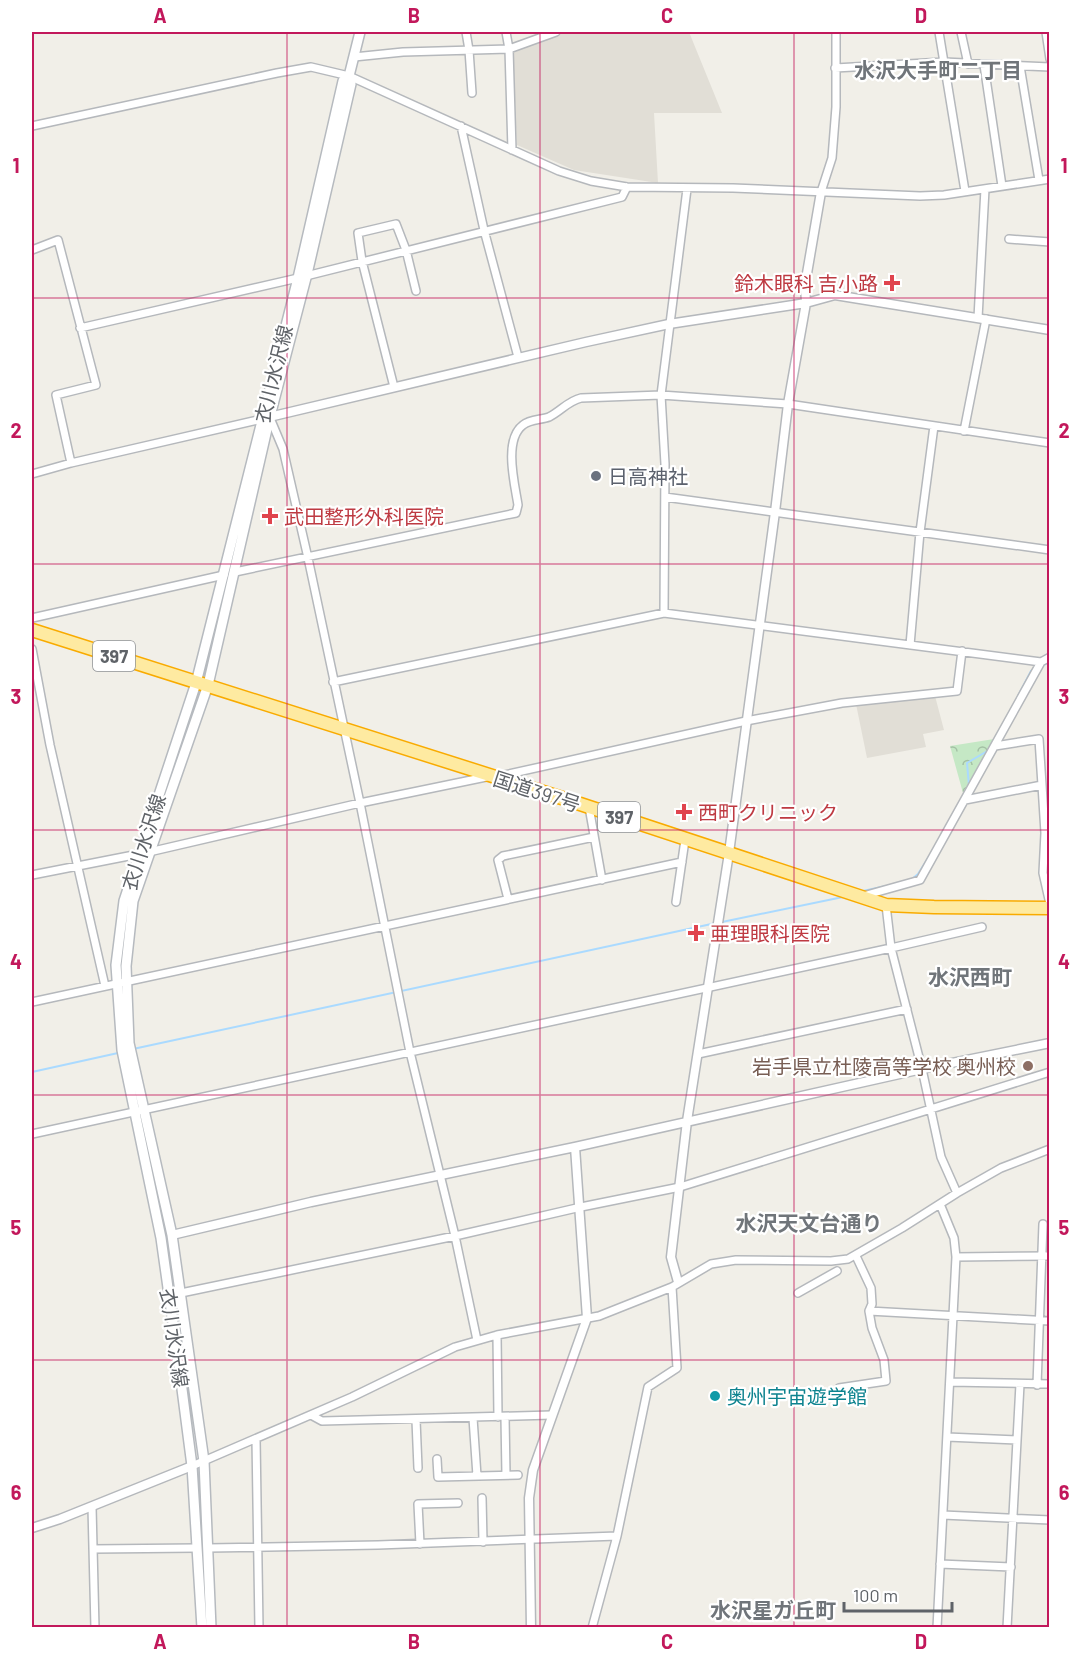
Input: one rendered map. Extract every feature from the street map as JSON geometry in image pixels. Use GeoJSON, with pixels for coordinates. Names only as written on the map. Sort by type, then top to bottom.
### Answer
{"type":"FeatureCollection","features":[{"type":"Feature","properties":{"kind":"highway","name":"国道397号"},"geometry":{"type":"LineString","coordinates":[[32,630],[493,776],[886,905],[934,908],[1050,906]]}},
{"type":"Feature","properties":{"kind":"main road","name":"衣川水沢線"},"geometry":{"type":"LineString","coordinates":[[122,982],[116,965],[124,901],[138,854],[202,684],[224,575],[351,84],[349,76],[360,32]]}},
{"type":"Feature","properties":{"kind":"main road","name":"衣川水沢線"},"geometry":{"type":"LineString","coordinates":[[211,1628],[204,1461],[181,1293],[172,1235],[122,1050],[122,982],[126,966],[133,901],[235,572],[266,417]]}},
{"type":"Feature","properties":{"kind":"main road","name":"衣川水沢線"},"geometry":{"type":"LineString","coordinates":[[140,1110],[161,1238],[192,1466],[202,1628]]}},
{"type":"Feature","properties":{"kind":"street"},"geometry":{"type":"LineString","coordinates":[[466,32],[472,93]]}},
{"type":"Feature","properties":{"kind":"street"},"geometry":{"type":"LineString","coordinates":[[506,32],[509,49],[512,150]]}},
{"type":"Feature","properties":{"kind":"street"},"geometry":{"type":"LineString","coordinates":[[354,57],[403,52],[509,49],[556,32]]}},
{"type":"Feature","properties":{"kind":"street"},"geometry":{"type":"LineString","coordinates":[[592,1628],[617,1536],[648,1387],[677,1368],[675,1285],[671,1257],[687,1121],[729,853],[788,404],[806,303],[805,285],[821,192],[831,158],[836,107],[836,32]]}},
{"type":"Feature","properties":{"kind":"street"},"geometry":{"type":"LineString","coordinates":[[939,32],[965,191]]}},
{"type":"Feature","properties":{"kind":"street"},"geometry":{"type":"LineString","coordinates":[[961,32],[968,64]]}},
{"type":"Feature","properties":{"kind":"street"},"geometry":{"type":"LineString","coordinates":[[1046,32],[1050,59]]}},
{"type":"Feature","properties":{"kind":"street"},"geometry":{"type":"LineString","coordinates":[[835,68],[944,62],[1050,67]]}},
{"type":"Feature","properties":{"kind":"street"},"geometry":{"type":"LineString","coordinates":[[984,65],[1002,186]]}},
{"type":"Feature","properties":{"kind":"street"},"geometry":{"type":"LineString","coordinates":[[1020,66],[1038,180]]}},
{"type":"Feature","properties":{"kind":"street"},"geometry":{"type":"LineString","coordinates":[[32,126],[311,67],[349,76],[559,171],[591,181],[627,187],[920,196],[944,195],[1050,179]]}},
{"type":"Feature","properties":{"kind":"street"},"geometry":{"type":"LineString","coordinates":[[461,126],[484,230],[518,357]]}},
{"type":"Feature","properties":{"kind":"street"},"geometry":{"type":"LineString","coordinates":[[80,328],[622,197],[627,187]]}},
{"type":"Feature","properties":{"kind":"street"},"geometry":{"type":"LineString","coordinates":[[664,613],[665,497],[661,394],[687,189]]}},
{"type":"Feature","properties":{"kind":"street"},"geometry":{"type":"LineString","coordinates":[[964,430],[982,319],[985,189]]}},
{"type":"Feature","properties":{"kind":"street"},"geometry":{"type":"LineString","coordinates":[[394,387],[362,261],[358,233],[396,224],[406,250],[416,291]]}},
{"type":"Feature","properties":{"kind":"street"},"geometry":{"type":"LineString","coordinates":[[1009,239],[1050,242]]}},
{"type":"Feature","properties":{"kind":"street"},"geometry":{"type":"LineString","coordinates":[[32,250],[58,240],[96,385],[56,395],[71,463]]}},
{"type":"Feature","properties":{"kind":"street"},"geometry":{"type":"LineString","coordinates":[[32,474],[518,357],[669,324],[806,303],[835,295],[1050,330]]}},
{"type":"Feature","properties":{"kind":"street"},"geometry":{"type":"LineString","coordinates":[[235,572],[516,513],[518,505],[511,454],[514,439],[524,424],[549,417],[573,400],[581,398],[661,394],[788,404],[1050,443]]}},
{"type":"Feature","properties":{"kind":"street"},"geometry":{"type":"LineString","coordinates":[[266,417],[284,448],[360,802],[410,1052],[455,1236],[477,1340]]}},
{"type":"Feature","properties":{"kind":"street"},"geometry":{"type":"LineString","coordinates":[[910,645],[934,426]]}},
{"type":"Feature","properties":{"kind":"street"},"geometry":{"type":"LineString","coordinates":[[665,497],[1050,550]]}},
{"type":"Feature","properties":{"kind":"street"},"geometry":{"type":"LineString","coordinates":[[32,618],[224,575]]}},
{"type":"Feature","properties":{"kind":"street"},"geometry":{"type":"LineString","coordinates":[[333,682],[664,613],[1041,662]]}},
{"type":"Feature","properties":{"kind":"street"},"geometry":{"type":"LineString","coordinates":[[32,649],[105,986]]}},
{"type":"Feature","properties":{"kind":"street"},"geometry":{"type":"LineString","coordinates":[[32,875],[149,852],[360,802],[493,776],[746,721],[842,703],[957,691],[962,651]]}},
{"type":"Feature","properties":{"kind":"street"},"geometry":{"type":"LineString","coordinates":[[862,896],[920,880],[1041,662],[1050,657]]}},
{"type":"Feature","properties":{"kind":"street"},"geometry":{"type":"LineString","coordinates":[[995,746],[1039,739],[1045,832],[1043,873],[1050,906]]}},
{"type":"Feature","properties":{"kind":"street"},"geometry":{"type":"LineString","coordinates":[[965,800],[1042,785]]}},
{"type":"Feature","properties":{"kind":"street"},"geometry":{"type":"LineString","coordinates":[[589,807],[602,880]]}},
{"type":"Feature","properties":{"kind":"street"},"geometry":{"type":"LineString","coordinates":[[508,899],[498,860],[503,856],[594,837]]}},
{"type":"Feature","properties":{"kind":"street"},"geometry":{"type":"LineString","coordinates":[[676,902],[685,840]]}},
{"type":"Feature","properties":{"kind":"street"},"geometry":{"type":"LineString","coordinates":[[32,1002],[383,924],[682,862]]}},
{"type":"Feature","properties":{"kind":"street"},"geometry":{"type":"LineString","coordinates":[[886,905],[891,948],[941,1157],[957,1193]]}},
{"type":"Feature","properties":{"kind":"street"},"geometry":{"type":"LineString","coordinates":[[32,1134],[982,927]]}},
{"type":"Feature","properties":{"kind":"street"},"geometry":{"type":"LineString","coordinates":[[698,1054],[907,1009]]}},
{"type":"Feature","properties":{"kind":"street"},"geometry":{"type":"LineString","coordinates":[[172,1235],[311,1202],[1050,1043]]}},
{"type":"Feature","properties":{"kind":"street"},"geometry":{"type":"LineString","coordinates":[[181,1293],[680,1187],[1050,1072]]}},
{"type":"Feature","properties":{"kind":"street"},"geometry":{"type":"LineString","coordinates":[[531,1628],[530,1540],[533,1470],[587,1318],[575,1147]]}},
{"type":"Feature","properties":{"kind":"street"},"geometry":{"type":"LineString","coordinates":[[32,1528],[92,1507],[256,1439],[455,1347],[496,1335],[599,1316],[675,1285],[711,1264],[721,1261],[831,1262],[856,1256],[1001,1168],[1050,1149]]}},
{"type":"Feature","properties":{"kind":"street"},"geometry":{"type":"LineString","coordinates":[[937,1628],[956,1257],[954,1238],[940,1204]]}},
{"type":"Feature","properties":{"kind":"street"},"geometry":{"type":"LineString","coordinates":[[1037,1385],[1043,1224]]}},
{"type":"Feature","properties":{"kind":"street"},"geometry":{"type":"LineString","coordinates":[[840,1388],[885,1381],[884,1360],[872,1328],[869,1311],[872,1304],[871,1288],[856,1256]]}},
{"type":"Feature","properties":{"kind":"street"},"geometry":{"type":"LineString","coordinates":[[956,1257],[1050,1256]]}},
{"type":"Feature","properties":{"kind":"street"},"geometry":{"type":"LineString","coordinates":[[798,1293],[837,1272]]}},
{"type":"Feature","properties":{"kind":"street"},"geometry":{"type":"LineString","coordinates":[[869,1311],[1050,1321]]}},
{"type":"Feature","properties":{"kind":"street"},"geometry":{"type":"LineString","coordinates":[[496,1335],[506,1475]]}},
{"type":"Feature","properties":{"kind":"street"},"geometry":{"type":"LineString","coordinates":[[950,1382],[1050,1384]]}},
{"type":"Feature","properties":{"kind":"street"},"geometry":{"type":"LineString","coordinates":[[1007,1628],[1020,1384]]}},
{"type":"Feature","properties":{"kind":"street"},"geometry":{"type":"LineString","coordinates":[[311,1415],[322,1421],[552,1415]]}},
{"type":"Feature","properties":{"kind":"street"},"geometry":{"type":"LineString","coordinates":[[473,1418],[477,1476]]}},
{"type":"Feature","properties":{"kind":"street"},"geometry":{"type":"LineString","coordinates":[[416,1420],[418,1468]]}},
{"type":"Feature","properties":{"kind":"street"},"geometry":{"type":"LineString","coordinates":[[947,1437],[1017,1440]]}},
{"type":"Feature","properties":{"kind":"street"},"geometry":{"type":"LineString","coordinates":[[256,1439],[259,1628]]}},
{"type":"Feature","properties":{"kind":"street"},"geometry":{"type":"LineString","coordinates":[[437,1459],[438,1477],[518,1475]]}},
{"type":"Feature","properties":{"kind":"street"},"geometry":{"type":"LineString","coordinates":[[482,1498],[483,1542]]}},
{"type":"Feature","properties":{"kind":"street"},"geometry":{"type":"LineString","coordinates":[[420,1544],[418,1504],[458,1503]]}},
{"type":"Feature","properties":{"kind":"street"},"geometry":{"type":"LineString","coordinates":[[92,1507],[94,1628]]}},
{"type":"Feature","properties":{"kind":"street"},"geometry":{"type":"LineString","coordinates":[[943,1515],[1050,1520]]}},
{"type":"Feature","properties":{"kind":"street"},"geometry":{"type":"LineString","coordinates":[[208,1548],[420,1544],[617,1536]]}},
{"type":"Feature","properties":{"kind":"street"},"geometry":{"type":"LineString","coordinates":[[93,1549],[197,1548]]}},
{"type":"Feature","properties":{"kind":"street"},"geometry":{"type":"LineString","coordinates":[[940,1564],[1011,1567]]}},
{"type":"Feature","properties":{"kind":"shaded area"},"geometry":{"type":"Polygon","coordinates":[[[562,32],[689,32],[722,113],[654,113],[658,183],[574,170],[517,145],[512,51],[562,32]]]}},
{"type":"Feature","properties":{"kind":"shaded area"},"geometry":{"type":"Polygon","coordinates":[[[935,696],[944,730],[923,734],[926,747],[867,758],[856,704],[935,696]]]}},
{"type":"Feature","properties":{"kind":"green space"},"geometry":{"type":"Polygon","coordinates":[[[994,739],[963,793],[950,746],[994,739]]]}},
{"type":"Feature","properties":{"kind":"waterway"},"geometry":{"type":"LineString","coordinates":[[32,35],[35,32]]}},
{"type":"Feature","properties":{"kind":"waterway"},"geometry":{"type":"LineString","coordinates":[[1041,666],[1050,662]]}},
{"type":"Feature","properties":{"kind":"waterway"},"geometry":{"type":"LineString","coordinates":[[1017,698],[1033,670]]}},
{"type":"Feature","properties":{"kind":"waterway"},"geometry":{"type":"LineString","coordinates":[[969,786],[967,763],[989,750]]}},
{"type":"Feature","properties":{"kind":"waterway"},"geometry":{"type":"LineString","coordinates":[[912,879],[930,855]]}},
{"type":"Feature","properties":{"kind":"waterway"},"geometry":{"type":"LineString","coordinates":[[863,891],[886,886]]}},
{"type":"Feature","properties":{"kind":"waterway"},"geometry":{"type":"LineString","coordinates":[[722,922],[843,897]]}},
{"type":"Feature","properties":{"kind":"waterway"},"geometry":{"type":"LineString","coordinates":[[133,1049],[716,923]]}},
{"type":"Feature","properties":{"kind":"waterway"},"geometry":{"type":"LineString","coordinates":[[32,1072],[118,1053]]}},
{"type":"Feature","properties":{"kind":"place","name":"鈴木眼科 吉小路"},"geometry":{"type":"Point","coordinates":[892,283]}},
{"type":"Feature","properties":{"kind":"place","name":"日高神社"},"geometry":{"type":"Point","coordinates":[596,476]}},
{"type":"Feature","properties":{"kind":"place","name":"武田整形外科医院"},"geometry":{"type":"Point","coordinates":[270,516]}},
{"type":"Feature","properties":{"kind":"place","name":"西町クリニック"},"geometry":{"type":"Point","coordinates":[684,812]}},
{"type":"Feature","properties":{"kind":"place","name":"亜理眼科医院"},"geometry":{"type":"Point","coordinates":[696,933]}},
{"type":"Feature","properties":{"kind":"place","name":"岩手県立杜陵高等学校 奥州校"},"geometry":{"type":"Point","coordinates":[1028,1066]}},
{"type":"Feature","properties":{"kind":"place","name":"奥州宇宙遊学館"},"geometry":{"type":"Point","coordinates":[715,1396]}},
{"type":"Feature","properties":{"kind":"district","name":"水沢大手町二丁目"},"geometry":{"type":"Point","coordinates":[938,69]}},
{"type":"Feature","properties":{"kind":"district","name":"水沢西町"},"geometry":{"type":"Point","coordinates":[970,976]}},
{"type":"Feature","properties":{"kind":"district","name":"水沢天文台通り"},"geometry":{"type":"Point","coordinates":[809,1222]}},
{"type":"Feature","properties":{"kind":"district","name":"水沢星ガ丘町"},"geometry":{"type":"Point","coordinates":[773,1609]}}]}
